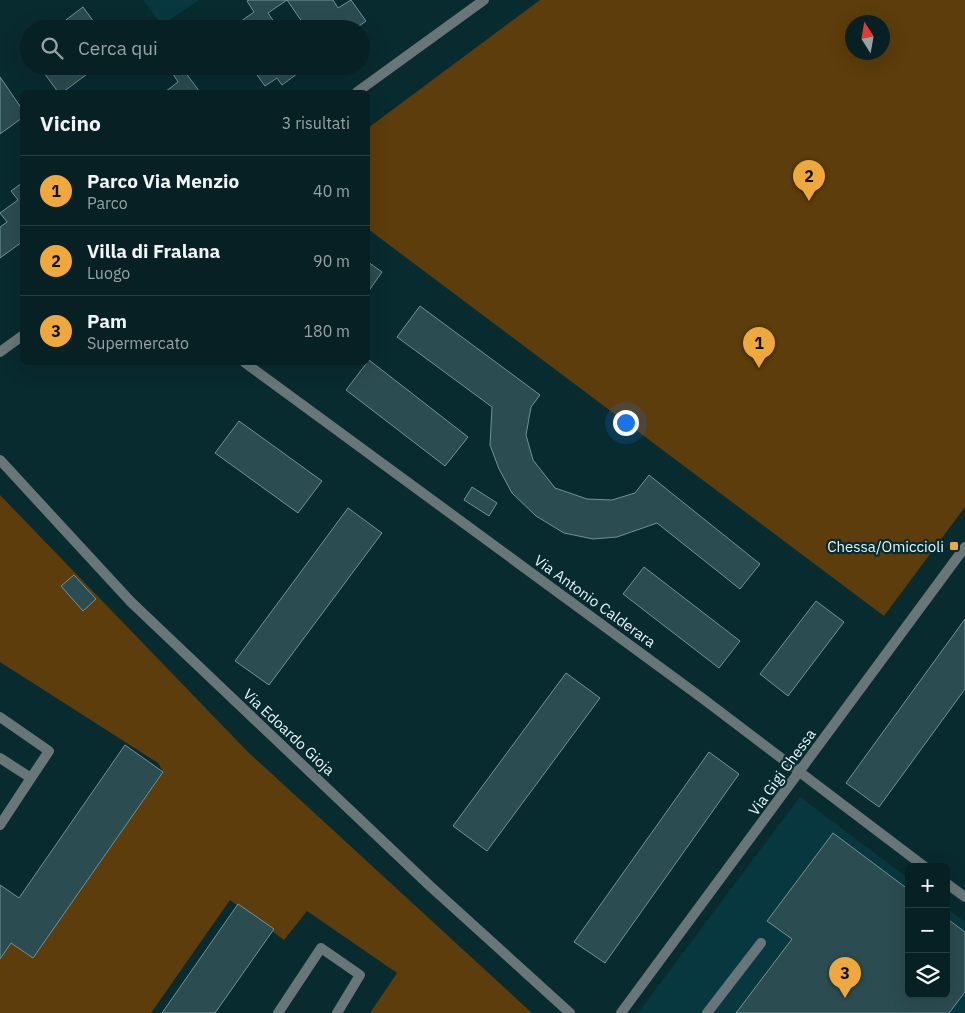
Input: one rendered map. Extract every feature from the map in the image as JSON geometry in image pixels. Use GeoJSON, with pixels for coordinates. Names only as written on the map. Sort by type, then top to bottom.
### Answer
{"type":"FeatureCollection","features":[{"type":"Feature","properties":{"kind":"street"},"geometry":{"type":"LineString","coordinates":[[360,90],[484,0]]}},
{"type":"Feature","properties":{"kind":"street"},"geometry":{"type":"LineString","coordinates":[[0,352],[20,337]]}},
{"type":"Feature","properties":{"kind":"street","name":"Via Antonio Calderara"},"geometry":{"type":"LineString","coordinates":[[248,365],[702,698],[920,863]]}},
{"type":"Feature","properties":{"kind":"street","name":"Via Edoardo Gioja"},"geometry":{"type":"LineString","coordinates":[[0,460],[131,602],[430,886],[570,1013]]}},
{"type":"Feature","properties":{"kind":"street","name":"Via Gigi Chessa"},"geometry":{"type":"LineString","coordinates":[[621,1013],[965,547]]}},
{"type":"Feature","properties":{"kind":"street"},"geometry":{"type":"LineString","coordinates":[[0,717],[49,751],[0,825]]}},
{"type":"Feature","properties":{"kind":"street"},"geometry":{"type":"LineString","coordinates":[[0,758],[31,778]]}},
{"type":"Feature","properties":{"kind":"street"},"geometry":{"type":"LineString","coordinates":[[950,886],[965,897]]}},
{"type":"Feature","properties":{"kind":"street"},"geometry":{"type":"LineString","coordinates":[[707,1013],[761,943]]}},
{"type":"Feature","properties":{"kind":"street"},"geometry":{"type":"LineString","coordinates":[[278,1013],[321,948],[360,975],[336,1013]]}},
{"type":"Feature","properties":{"kind":"shaded area"},"geometry":{"type":"Polygon","coordinates":[[[143,0],[199,0],[169,20],[158,20],[143,0]]]}},
{"type":"Feature","properties":{"kind":"shaded area"},"geometry":{"type":"Polygon","coordinates":[[[540,0],[965,0],[965,507],[884,616],[370,230],[370,127],[540,0]]]}},
{"type":"Feature","properties":{"kind":"shaded area"},"geometry":{"type":"Polygon","coordinates":[[[0,495],[247,751],[532,1013],[370,1013],[397,973],[307,911],[284,940],[230,900],[151,1013],[0,1013],[0,959],[11,943],[33,958],[163,772],[158,763],[0,662],[0,495]]]}},
{"type":"Feature","properties":{"kind":"shaded area"},"geometry":{"type":"Polygon","coordinates":[[[800,797],[905,876],[905,998],[950,998],[950,911],[965,922],[965,1013],[638,1013],[800,797]]]}},
{"type":"Feature","properties":{"kind":"building"},"geometry":{"type":"Polygon","coordinates":[[[287,0],[268,13],[273,20],[243,20],[254,12],[247,1],[287,0]]]}},
{"type":"Feature","properties":{"kind":"building"},"geometry":{"type":"Polygon","coordinates":[[[287,0],[333,0],[338,8],[351,0],[365,20],[301,20],[287,0]]]}},
{"type":"Feature","properties":{"kind":"building"},"geometry":{"type":"Polygon","coordinates":[[[83,7],[92,20],[66,20],[83,7]]]}},
{"type":"Feature","properties":{"kind":"building"},"geometry":{"type":"Polygon","coordinates":[[[46,75],[86,75],[66,90],[57,90],[46,75]]]}},
{"type":"Feature","properties":{"kind":"building"},"geometry":{"type":"Polygon","coordinates":[[[174,75],[187,75],[198,90],[168,90],[178,82],[174,75]]]}},
{"type":"Feature","properties":{"kind":"building"},"geometry":{"type":"Polygon","coordinates":[[[257,75],[296,75],[282,85],[277,78],[265,86],[257,75]]]}},
{"type":"Feature","properties":{"kind":"building"},"geometry":{"type":"Polygon","coordinates":[[[0,77],[20,106],[20,119],[0,134],[0,77]]]}},
{"type":"Feature","properties":{"kind":"building"},"geometry":{"type":"Polygon","coordinates":[[[20,184],[20,243],[0,258],[0,227],[7,222],[0,213],[18,200],[11,191],[20,184]]]}},
{"type":"Feature","properties":{"kind":"building"},"geometry":{"type":"Polygon","coordinates":[[[370,263],[382,272],[370,289],[370,263]]]}},
{"type":"Feature","properties":{"kind":"building"},"geometry":{"type":"Polygon","coordinates":[[[420,306],[540,395],[531,407],[526,435],[533,460],[555,488],[587,499],[612,500],[635,493],[649,475],[760,564],[740,589],[657,523],[617,537],[593,539],[564,533],[536,516],[512,493],[499,469],[490,445],[492,407],[397,337],[420,306]]]}},
{"type":"Feature","properties":{"kind":"building"},"geometry":{"type":"Polygon","coordinates":[[[370,361],[468,437],[445,466],[346,390],[365,365],[370,365],[370,361]]]}},
{"type":"Feature","properties":{"kind":"building"},"geometry":{"type":"Polygon","coordinates":[[[239,421],[322,481],[298,513],[215,453],[239,421]]]}},
{"type":"Feature","properties":{"kind":"building"},"geometry":{"type":"Polygon","coordinates":[[[472,487],[497,503],[489,516],[464,500],[472,487]]]}},
{"type":"Feature","properties":{"kind":"building"},"geometry":{"type":"Polygon","coordinates":[[[348,508],[382,533],[269,685],[235,661],[348,508]]]}},
{"type":"Feature","properties":{"kind":"building"},"geometry":{"type":"Polygon","coordinates":[[[644,567],[740,641],[719,668],[623,594],[644,567]]]}},
{"type":"Feature","properties":{"kind":"building"},"geometry":{"type":"Polygon","coordinates":[[[74,575],[96,599],[83,611],[61,586],[74,575]]]}},
{"type":"Feature","properties":{"kind":"building"},"geometry":{"type":"Polygon","coordinates":[[[816,601],[844,622],[788,696],[760,674],[816,601]]]}},
{"type":"Feature","properties":{"kind":"building"},"geometry":{"type":"Polygon","coordinates":[[[965,619],[965,689],[879,807],[846,783],[965,619]]]}},
{"type":"Feature","properties":{"kind":"building"},"geometry":{"type":"Polygon","coordinates":[[[566,673],[600,698],[487,851],[453,826],[566,673]]]}},
{"type":"Feature","properties":{"kind":"building"},"geometry":{"type":"Polygon","coordinates":[[[125,745],[163,772],[33,958],[11,943],[0,959],[0,885],[19,898],[125,745]]]}},
{"type":"Feature","properties":{"kind":"building"},"geometry":{"type":"Polygon","coordinates":[[[709,752],[739,774],[605,963],[574,942],[709,752]]]}},
{"type":"Feature","properties":{"kind":"building"},"geometry":{"type":"Polygon","coordinates":[[[833,833],[905,887],[905,998],[950,998],[950,921],[965,932],[965,992],[949,1013],[736,1013],[792,939],[767,921],[833,833]]]}},
{"type":"Feature","properties":{"kind":"building"},"geometry":{"type":"Polygon","coordinates":[[[238,904],[274,929],[215,1013],[162,1013],[238,904]]]}},
{"type":"Feature","properties":{"kind":"place","name":"Villa di Fralana"},"geometry":{"type":"Point","coordinates":[809,201]}},
{"type":"Feature","properties":{"kind":"place","name":"Parco Via Menzio"},"geometry":{"type":"Point","coordinates":[759,368]}},
{"type":"Feature","properties":{"kind":"place","name":"Chessa/Omiccioli"},"geometry":{"type":"Point","coordinates":[954,546]}},
{"type":"Feature","properties":{"kind":"place","name":"Pam"},"geometry":{"type":"Point","coordinates":[845,998]}}]}
